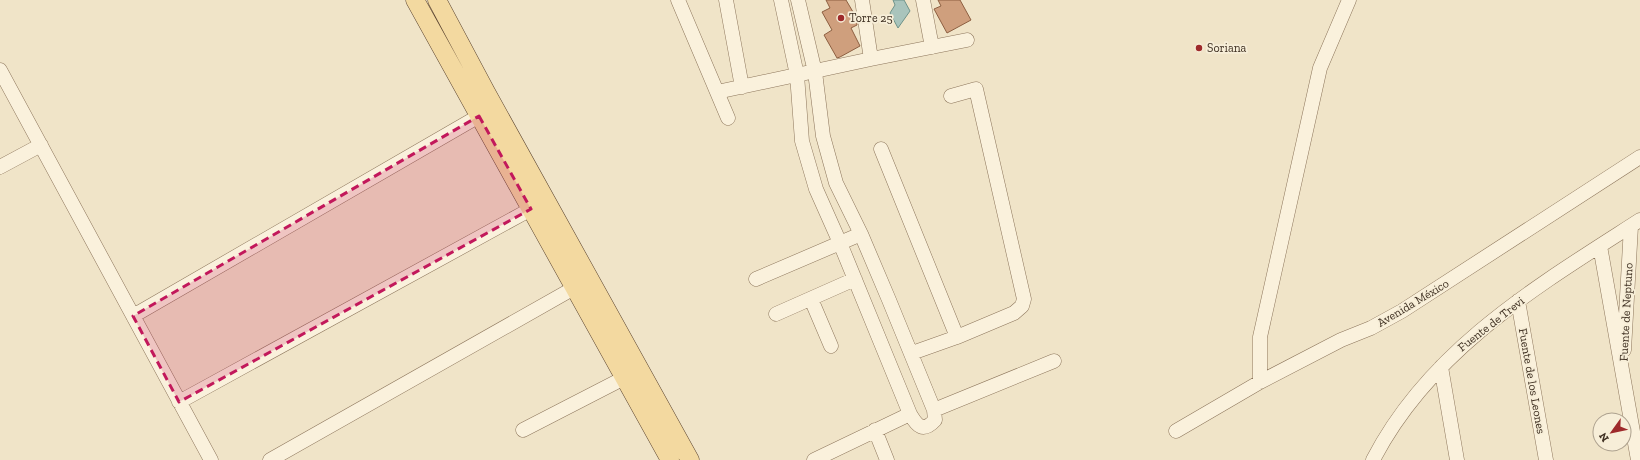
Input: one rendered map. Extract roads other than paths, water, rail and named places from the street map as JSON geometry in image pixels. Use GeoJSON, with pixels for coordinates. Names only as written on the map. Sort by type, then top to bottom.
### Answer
{"type":"FeatureCollection","features":[{"type":"Feature","properties":{"kind":"main road"},"geometry":{"type":"LineString","coordinates":[[415,0],[670,460]]}},
{"type":"Feature","properties":{"kind":"main road"},"geometry":{"type":"LineString","coordinates":[[437,0],[690,460]]}},
{"type":"Feature","properties":{"kind":"main road"},"geometry":{"type":"LineString","coordinates":[[511,173],[526,164]]}},
{"type":"Feature","properties":{"kind":"street"},"geometry":{"type":"LineString","coordinates":[[678,0],[728,118]]}},
{"type":"Feature","properties":{"kind":"street"},"geometry":{"type":"LineString","coordinates":[[726,0],[742,87]]}},
{"type":"Feature","properties":{"kind":"street"},"geometry":{"type":"LineString","coordinates":[[781,0],[797,75],[802,141],[816,189],[840,243],[910,414],[920,427],[925,428],[931,425],[935,420],[934,410],[912,353],[861,234],[836,183],[823,136],[815,72],[798,0]]}},
{"type":"Feature","properties":{"kind":"street"},"geometry":{"type":"LineString","coordinates":[[862,0],[871,59]]}},
{"type":"Feature","properties":{"kind":"street"},"geometry":{"type":"LineString","coordinates":[[923,0],[932,47]]}},
{"type":"Feature","properties":{"kind":"street"},"geometry":{"type":"LineString","coordinates":[[1260,382],[1260,337],[1320,68],[1349,0]]}},
{"type":"Feature","properties":{"kind":"street"},"geometry":{"type":"LineString","coordinates":[[717,92],[967,40]]}},
{"type":"Feature","properties":{"kind":"street"},"geometry":{"type":"LineString","coordinates":[[0,70],[211,460]]}},
{"type":"Feature","properties":{"kind":"street"},"geometry":{"type":"LineString","coordinates":[[912,353],[957,337],[1014,313],[1022,306],[1024,298],[976,89],[950,96]]}},
{"type":"Feature","properties":{"kind":"street"},"geometry":{"type":"LineString","coordinates":[[133,316],[479,116]]}},
{"type":"Feature","properties":{"kind":"street"},"geometry":{"type":"LineString","coordinates":[[0,167],[41,145]]}},
{"type":"Feature","properties":{"kind":"street"},"geometry":{"type":"LineString","coordinates":[[881,149],[957,337]]}},
{"type":"Feature","properties":{"kind":"street","name":"Avenida México"},"geometry":{"type":"LineString","coordinates":[[1176,431],[1260,382],[1341,340],[1370,328],[1402,311],[1640,157]]}},
{"type":"Feature","properties":{"kind":"street"},"geometry":{"type":"LineString","coordinates":[[179,402],[531,209]]}},
{"type":"Feature","properties":{"kind":"street","name":"Fuente de Trevi"},"geometry":{"type":"LineString","coordinates":[[1373,460],[1400,417],[1423,386],[1480,329],[1518,301],[1636,223]]}},
{"type":"Feature","properties":{"kind":"street","name":"Fuente de Neptuno"},"geometry":{"type":"LineString","coordinates":[[1623,374],[1636,223]]}},
{"type":"Feature","properties":{"kind":"street"},"geometry":{"type":"LineString","coordinates":[[756,279],[861,234]]}},
{"type":"Feature","properties":{"kind":"street","name":"Fuente de Neptuno"},"geometry":{"type":"LineString","coordinates":[[1600,246],[1638,460]]}},
{"type":"Feature","properties":{"kind":"street"},"geometry":{"type":"LineString","coordinates":[[848,263],[869,254]]}},
{"type":"Feature","properties":{"kind":"street"},"geometry":{"type":"LineString","coordinates":[[776,314],[855,279]]}},
{"type":"Feature","properties":{"kind":"street"},"geometry":{"type":"LineString","coordinates":[[270,460],[574,288]]}},
{"type":"Feature","properties":{"kind":"street"},"geometry":{"type":"LineString","coordinates":[[811,299],[831,346]]}},
{"type":"Feature","properties":{"kind":"street","name":"Fuente de los Leones"},"geometry":{"type":"LineString","coordinates":[[1518,301],[1546,460]]}},
{"type":"Feature","properties":{"kind":"street"},"geometry":{"type":"LineString","coordinates":[[934,410],[1054,361]]}},
{"type":"Feature","properties":{"kind":"street"},"geometry":{"type":"LineString","coordinates":[[1441,367],[1457,460]]}},
{"type":"Feature","properties":{"kind":"street"},"geometry":{"type":"LineString","coordinates":[[523,430],[624,378]]}},
{"type":"Feature","properties":{"kind":"street"},"geometry":{"type":"LineString","coordinates":[[814,460],[910,414]]}},
{"type":"Feature","properties":{"kind":"street"},"geometry":{"type":"LineString","coordinates":[[875,430],[887,460]]}},
{"type":"Feature","properties":{"kind":"water"},"geometry":{"type":"Polygon","coordinates":[[[893,0],[904,0],[910,11],[898,28],[890,13],[895,5],[893,0]]]}},
{"type":"Feature","properties":{"kind":"place","name":"Torre 25"},"geometry":{"type":"Point","coordinates":[841,18]}},
{"type":"Feature","properties":{"kind":"place","name":"Soriana"},"geometry":{"type":"Point","coordinates":[1199,48]}}]}
